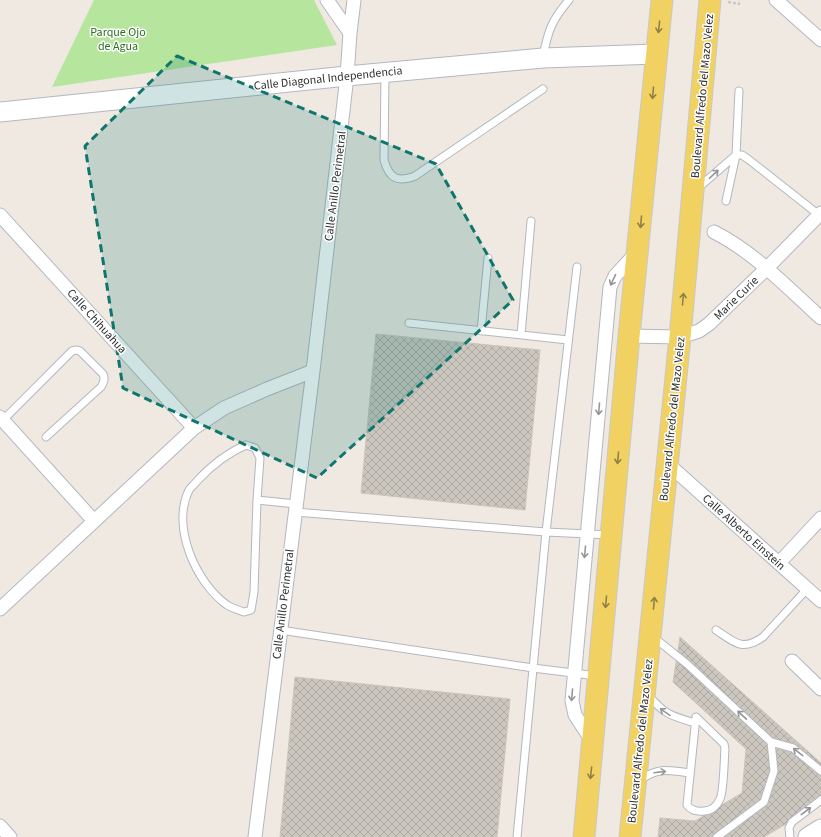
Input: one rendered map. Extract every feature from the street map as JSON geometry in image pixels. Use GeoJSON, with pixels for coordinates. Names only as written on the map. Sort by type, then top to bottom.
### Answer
{"type":"FeatureCollection","features":[{"type":"Feature","properties":{"kind":"main road"},"geometry":{"type":"LineString","coordinates":[[584,837],[594,743],[629,336],[662,0]]}},
{"type":"Feature","properties":{"kind":"main road","name":"Boulevard Alfredo del Mazo Velez"},"geometry":{"type":"LineString","coordinates":[[630,837],[634,785],[651,635],[680,338],[710,0]]}},
{"type":"Feature","properties":{"kind":"main road","name":"Calle Diagonal Independencia"},"geometry":{"type":"LineString","coordinates":[[0,112],[384,72],[543,58],[656,54]]}},
{"type":"Feature","properties":{"kind":"main road"},"geometry":{"type":"LineString","coordinates":[[808,837],[821,829]]}},
{"type":"Feature","properties":{"kind":"street"},"geometry":{"type":"LineString","coordinates":[[327,0],[350,33]]}},
{"type":"Feature","properties":{"kind":"street","name":"Calle Anillo Perimetral"},"geometry":{"type":"LineString","coordinates":[[255,837],[313,371],[347,76],[354,0]]}},
{"type":"Feature","properties":{"kind":"street"},"geometry":{"type":"LineString","coordinates":[[776,0],[821,40]]}},
{"type":"Feature","properties":{"kind":"street","name":"Marie Curie"},"geometry":{"type":"LineString","coordinates":[[629,336],[680,338],[699,331],[709,324],[766,269],[820,214]]}},
{"type":"Feature","properties":{"kind":"street","name":"Calle Chihuahua"},"geometry":{"type":"LineString","coordinates":[[0,215],[194,428]]}},
{"type":"Feature","properties":{"kind":"street"},"geometry":{"type":"LineString","coordinates":[[714,232],[722,236],[766,269],[821,318]]}},
{"type":"Feature","properties":{"kind":"street"},"geometry":{"type":"LineString","coordinates":[[594,743],[574,711],[572,702],[587,533],[610,287],[615,276],[638,250]]}},
{"type":"Feature","properties":{"kind":"street"},"geometry":{"type":"LineString","coordinates":[[0,609],[194,428],[224,408],[267,388],[313,371]]}},
{"type":"Feature","properties":{"kind":"street"},"geometry":{"type":"LineString","coordinates":[[1,418],[94,521]]}},
{"type":"Feature","properties":{"kind":"street","name":"Calle Alberto Einstein"},"geometry":{"type":"LineString","coordinates":[[667,463],[821,600]]}},
{"type":"Feature","properties":{"kind":"street"},"geometry":{"type":"LineString","coordinates":[[779,563],[821,518]]}},
{"type":"Feature","properties":{"kind":"street"},"geometry":{"type":"LineString","coordinates":[[792,661],[821,689]]}},
{"type":"Feature","properties":{"kind":"street"},"geometry":{"type":"LineString","coordinates":[[0,826],[10,837]]}},
{"type":"Feature","properties":{"kind":"lane"},"geometry":{"type":"LineString","coordinates":[[543,58],[548,33],[558,13],[569,0]]}},
{"type":"Feature","properties":{"kind":"lane"},"geometry":{"type":"LineString","coordinates":[[384,72],[384,160],[387,170],[394,177],[406,180],[415,176],[543,90]]}},
{"type":"Feature","properties":{"kind":"lane"},"geometry":{"type":"LineString","coordinates":[[726,200],[736,155],[739,91]]}},
{"type":"Feature","properties":{"kind":"lane"},"geometry":{"type":"LineString","coordinates":[[693,194],[736,155],[742,155],[820,214]]}},
{"type":"Feature","properties":{"kind":"lane"},"geometry":{"type":"LineString","coordinates":[[521,335],[531,221]]}},
{"type":"Feature","properties":{"kind":"lane"},"geometry":{"type":"LineString","coordinates":[[481,331],[488,258]]}},
{"type":"Feature","properties":{"kind":"lane"},"geometry":{"type":"LineString","coordinates":[[517,837],[546,532],[577,267]]}},
{"type":"Feature","properties":{"kind":"lane"},"geometry":{"type":"LineString","coordinates":[[409,323],[568,340]]}},
{"type":"Feature","properties":{"kind":"lane"},"geometry":{"type":"LineString","coordinates":[[1,418],[72,351],[80,351],[103,374],[105,378],[104,383],[46,437]]}},
{"type":"Feature","properties":{"kind":"lane"},"geometry":{"type":"LineString","coordinates":[[246,445],[255,448],[260,458],[257,500],[254,592],[251,610],[244,612],[227,605],[199,574],[192,561],[184,535],[184,506],[189,490],[208,469],[234,450],[246,445]]}},
{"type":"Feature","properties":{"kind":"lane"},"geometry":{"type":"LineString","coordinates":[[257,500],[295,508],[546,532],[612,535]]}},
{"type":"Feature","properties":{"kind":"lane"},"geometry":{"type":"LineString","coordinates":[[716,630],[737,644],[747,645],[756,642],[763,637],[808,588]]}},
{"type":"Feature","properties":{"kind":"lane"},"geometry":{"type":"LineString","coordinates":[[280,630],[533,668],[599,676]]}},
{"type":"Feature","properties":{"kind":"lane"},"geometry":{"type":"LineString","coordinates":[[651,635],[687,664],[771,742],[793,748],[821,771]]}},
{"type":"Feature","properties":{"kind":"lane"},"geometry":{"type":"LineString","coordinates":[[644,688],[657,706],[671,716],[696,723]]}},
{"type":"Feature","properties":{"kind":"lane"},"geometry":{"type":"LineString","coordinates":[[696,717],[724,744],[725,749],[721,797],[718,804],[708,811],[699,812],[693,810],[687,805],[690,773],[696,717]]}},
{"type":"Feature","properties":{"kind":"lane"},"geometry":{"type":"LineString","coordinates":[[717,837],[764,802],[774,771],[771,742]]}},
{"type":"Feature","properties":{"kind":"lane"},"geometry":{"type":"LineString","coordinates":[[634,785],[656,771],[690,773]]}},
{"type":"Feature","properties":{"kind":"lane"},"geometry":{"type":"LineString","coordinates":[[790,837],[789,828],[792,822],[821,800]]}},
{"type":"Feature","properties":{"kind":"highlighted area"},"geometry":{"type":"Polygon","coordinates":[[[177,56],[436,164],[513,300],[317,478],[123,388],[85,146],[177,56]]]}},
{"type":"Feature","properties":{"kind":"green space","name":"Parque Ojo de Agua"},"geometry":{"type":"Polygon","coordinates":[[[94,0],[314,0],[337,45],[52,87],[94,0]]]}},
{"type":"Feature","properties":{"kind":"building"},"geometry":{"type":"Polygon","coordinates":[[[376,334],[540,350],[525,510],[361,493],[376,334]]]}},
{"type":"Feature","properties":{"kind":"building"},"geometry":{"type":"Polygon","coordinates":[[[680,637],[821,763],[821,803],[764,837],[658,837],[660,818],[695,821],[742,793],[746,749],[673,682],[680,637]]]}},
{"type":"Feature","properties":{"kind":"building"},"geometry":{"type":"Polygon","coordinates":[[[295,677],[510,699],[497,837],[280,837],[295,677]]]}}]}
